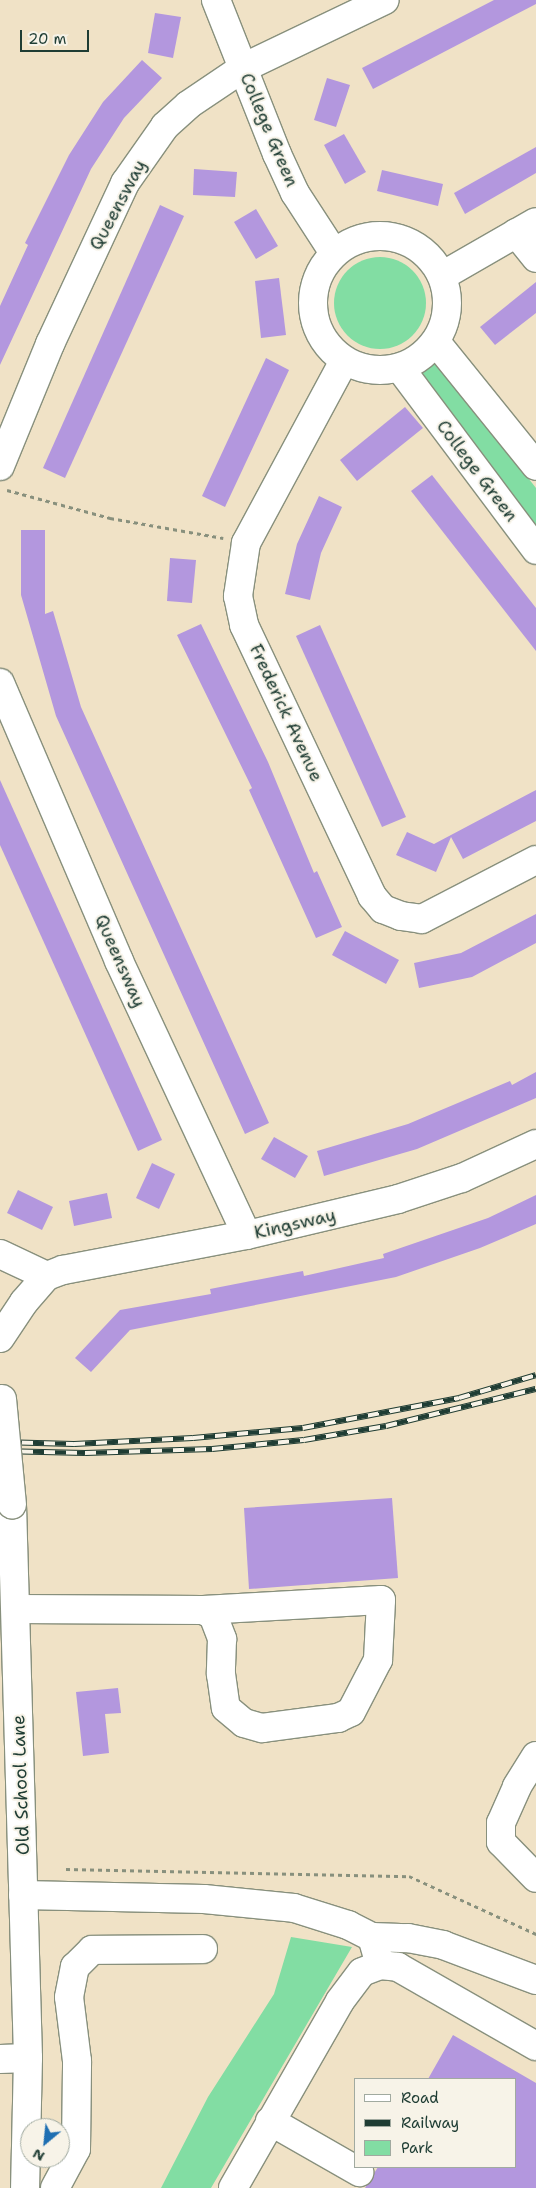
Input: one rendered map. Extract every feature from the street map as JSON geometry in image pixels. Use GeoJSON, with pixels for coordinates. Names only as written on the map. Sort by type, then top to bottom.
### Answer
{"type":"FeatureCollection","features":[{"type":"Feature","properties":{"kind":"street","name":"College Green"},"geometry":{"type":"LineString","coordinates":[[216,0],[295,193],[334,253]]}},
{"type":"Feature","properties":{"kind":"street","name":"Queensway"},"geometry":{"type":"LineString","coordinates":[[0,466],[50,344],[125,183],[165,126],[188,105],[243,68],[385,0]]}},
{"type":"Feature","properties":{"kind":"street"},"geometry":{"type":"LineString","coordinates":[[442,276],[526,228],[536,258]]}},
{"type":"Feature","properties":{"kind":"street"},"geometry":{"type":"LineString","coordinates":[[377,235],[404,240],[418,247],[434,262],[442,276],[448,303],[444,326],[436,342],[419,359],[400,368],[372,371],[344,361],[328,346],[316,327],[312,300],[318,276],[334,253],[351,242],[377,235]]}},
{"type":"Feature","properties":{"kind":"street"},"geometry":{"type":"LineString","coordinates":[[436,342],[536,466]]}},
{"type":"Feature","properties":{"kind":"street","name":"Frederick Avenue"},"geometry":{"type":"LineString","coordinates":[[344,361],[246,543],[238,596],[244,625],[372,896],[383,909],[401,916],[422,919],[536,860]]}},
{"type":"Feature","properties":{"kind":"street","name":"College Green"},"geometry":{"type":"LineString","coordinates":[[400,368],[536,550]]}},
{"type":"Feature","properties":{"kind":"street","name":"Queensway"},"geometry":{"type":"LineString","coordinates":[[0,683],[119,961],[247,1235]]}},
{"type":"Feature","properties":{"kind":"street","name":"Kingsway"},"geometry":{"type":"LineString","coordinates":[[46,1276],[63,1270],[247,1235],[398,1199],[462,1178],[536,1144]]}},
{"type":"Feature","properties":{"kind":"street"},"geometry":{"type":"LineString","coordinates":[[0,1254],[46,1276],[24,1302],[0,1338]]}},
{"type":"Feature","properties":{"kind":"street","name":"Old School Lane"},"geometry":{"type":"LineString","coordinates":[[1,1391],[12,1505],[16,1609],[10,1774],[23,1882],[28,2058],[25,2188]]}},
{"type":"Feature","properties":{"kind":"street"},"geometry":{"type":"LineString","coordinates":[[16,1609],[203,1610],[381,1600],[378,1660],[351,1712],[338,1718],[262,1728],[244,1723],[226,1708],[221,1674],[222,1639],[213,1615],[203,1610]]}},
{"type":"Feature","properties":{"kind":"street"},"geometry":{"type":"LineString","coordinates":[[536,1756],[517,1787],[501,1823],[501,1842],[536,1878]]}},
{"type":"Feature","properties":{"kind":"street"},"geometry":{"type":"LineString","coordinates":[[23,1882],[294,1908],[348,1925],[372,1937],[408,1938],[443,1945],[536,1980]]}},
{"type":"Feature","properties":{"kind":"street"},"geometry":{"type":"LineString","coordinates":[[372,1937],[380,1965]]}},
{"type":"Feature","properties":{"kind":"street"},"geometry":{"type":"LineString","coordinates":[[55,2188],[76,2149],[77,2061],[69,1997],[75,1968],[92,1950],[203,1949]]}},
{"type":"Feature","properties":{"kind":"street"},"geometry":{"type":"LineString","coordinates":[[232,2188],[350,1985],[362,1972],[380,1965],[398,1967],[412,1973],[536,2046]]}},
{"type":"Feature","properties":{"kind":"street"},"geometry":{"type":"LineString","coordinates":[[0,2059],[28,2058]]}},
{"type":"Feature","properties":{"kind":"street"},"geometry":{"type":"LineString","coordinates":[[270,2121],[359,2172]]}},
{"type":"Feature","properties":{"kind":"path"},"geometry":{"type":"LineString","coordinates":[[0,488],[110,518],[246,543]]}},
{"type":"Feature","properties":{"kind":"path"},"geometry":{"type":"LineString","coordinates":[[23,1882],[96,1868],[317,1872],[410,1876],[536,1934]]}},
{"type":"Feature","properties":{"kind":"green space"},"geometry":{"type":"Polygon","coordinates":[[[380,257],[397,261],[412,271],[422,286],[426,303],[422,320],[412,335],[397,345],[380,349],[363,345],[348,335],[338,320],[334,303],[338,286],[348,271],[363,261],[380,257]]]}},
{"type":"Feature","properties":{"kind":"green space"},"geometry":{"type":"Polygon","coordinates":[[[435,360],[536,488],[536,528],[418,373],[435,360]]]}},
{"type":"Feature","properties":{"kind":"green space"},"geometry":{"type":"Polygon","coordinates":[[[291,1937],[352,1947],[211,2188],[161,2188],[208,2097],[274,1994],[291,1937]]]}},
{"type":"Feature","properties":{"kind":"building"},"geometry":{"type":"Polygon","coordinates":[[[494,0],[536,0],[536,4],[373,89],[362,68],[494,0]]]}},
{"type":"Feature","properties":{"kind":"building"},"geometry":{"type":"Polygon","coordinates":[[[155,13],[181,17],[173,58],[148,53],[155,13]]]}},
{"type":"Feature","properties":{"kind":"building"},"geometry":{"type":"Polygon","coordinates":[[[142,60],[162,78],[124,118],[91,169],[0,365],[0,306],[28,245],[25,243],[69,155],[103,102],[142,60]]]}},
{"type":"Feature","properties":{"kind":"building"},"geometry":{"type":"Polygon","coordinates":[[[327,78],[350,85],[336,127],[314,120],[327,78]]]}},
{"type":"Feature","properties":{"kind":"building"},"geometry":{"type":"Polygon","coordinates":[[[344,134],[366,172],[345,184],[324,145],[344,134]]]}},
{"type":"Feature","properties":{"kind":"building"},"geometry":{"type":"Polygon","coordinates":[[[536,147],[536,173],[465,214],[454,193],[536,147]]]}},
{"type":"Feature","properties":{"kind":"building"},"geometry":{"type":"Polygon","coordinates":[[[194,169],[237,172],[235,197],[193,195],[194,169]]]}},
{"type":"Feature","properties":{"kind":"building"},"geometry":{"type":"Polygon","coordinates":[[[382,170],[443,184],[438,206],[377,191],[382,170]]]}},
{"type":"Feature","properties":{"kind":"building"},"geometry":{"type":"Polygon","coordinates":[[[160,205],[184,216],[65,478],[43,468],[160,205]]]}},
{"type":"Feature","properties":{"kind":"building"},"geometry":{"type":"Polygon","coordinates":[[[256,209],[278,246],[256,259],[234,222],[256,209]]]}},
{"type":"Feature","properties":{"kind":"building"},"geometry":{"type":"Polygon","coordinates":[[[279,278],[286,335],[261,338],[255,281],[279,278]]]}},
{"type":"Feature","properties":{"kind":"building"},"geometry":{"type":"Polygon","coordinates":[[[536,282],[536,313],[495,345],[480,327],[536,282]]]}},
{"type":"Feature","properties":{"kind":"building"},"geometry":{"type":"Polygon","coordinates":[[[266,358],[289,370],[225,507],[202,496],[266,358]]]}},
{"type":"Feature","properties":{"kind":"building"},"geometry":{"type":"Polygon","coordinates":[[[405,407],[423,428],[357,481],[340,460],[405,407]]]}},
{"type":"Feature","properties":{"kind":"building"},"geometry":{"type":"Polygon","coordinates":[[[432,475],[536,608],[536,651],[411,491],[432,475]]]}},
{"type":"Feature","properties":{"kind":"building"},"geometry":{"type":"Polygon","coordinates":[[[319,496],[342,507],[321,553],[310,600],[285,594],[297,544],[319,496]]]}},
{"type":"Feature","properties":{"kind":"building"},"geometry":{"type":"Polygon","coordinates":[[[21,530],[45,530],[45,614],[53,611],[81,707],[269,1123],[245,1134],[56,716],[21,595],[21,530]]]}},
{"type":"Feature","properties":{"kind":"building"},"geometry":{"type":"Polygon","coordinates":[[[170,558],[196,560],[192,603],[167,601],[170,558]]]}},
{"type":"Feature","properties":{"kind":"building"},"geometry":{"type":"Polygon","coordinates":[[[201,624],[268,762],[314,873],[317,871],[342,927],[316,938],[249,790],[252,788],[177,635],[201,624]]]}},
{"type":"Feature","properties":{"kind":"building"},"geometry":{"type":"Polygon","coordinates":[[[320,625],[406,817],[382,827],[296,636],[320,625]]]}},
{"type":"Feature","properties":{"kind":"building"},"geometry":{"type":"Polygon","coordinates":[[[0,780],[162,1140],[138,1151],[0,845],[0,780]]]}},
{"type":"Feature","properties":{"kind":"building"},"geometry":{"type":"Polygon","coordinates":[[[536,790],[536,821],[463,859],[451,837],[436,872],[396,855],[407,832],[434,844],[536,790]]]}},
{"type":"Feature","properties":{"kind":"building"},"geometry":{"type":"Polygon","coordinates":[[[536,914],[536,943],[472,977],[419,988],[414,963],[461,953],[536,914]]]}},
{"type":"Feature","properties":{"kind":"building"},"geometry":{"type":"Polygon","coordinates":[[[345,931],[399,960],[386,984],[332,955],[345,931]]]}},
{"type":"Feature","properties":{"kind":"building"},"geometry":{"type":"Polygon","coordinates":[[[536,1072],[536,1098],[417,1149],[324,1176],[317,1151],[408,1124],[510,1081],[512,1085],[536,1072]]]}},
{"type":"Feature","properties":{"kind":"building"},"geometry":{"type":"Polygon","coordinates":[[[274,1137],[308,1156],[295,1178],[261,1159],[274,1137]]]}},
{"type":"Feature","properties":{"kind":"building"},"geometry":{"type":"Polygon","coordinates":[[[152,1163],[175,1174],[159,1209],[136,1198],[152,1163]]]}},
{"type":"Feature","properties":{"kind":"building"},"geometry":{"type":"Polygon","coordinates":[[[18,1190],[53,1207],[42,1230],[7,1213],[18,1190]]]}},
{"type":"Feature","properties":{"kind":"building"},"geometry":{"type":"Polygon","coordinates":[[[107,1193],[112,1218],[74,1226],[69,1201],[107,1193]]]}},
{"type":"Feature","properties":{"kind":"building"},"geometry":{"type":"Polygon","coordinates":[[[536,1195],[536,1224],[480,1248],[396,1277],[130,1330],[91,1372],[75,1358],[120,1310],[211,1294],[210,1289],[303,1271],[304,1276],[384,1258],[383,1254],[488,1218],[536,1195]]]}},
{"type":"Feature","properties":{"kind":"building"},"geometry":{"type":"Polygon","coordinates":[[[392,1498],[398,1578],[249,1589],[244,1508],[392,1498]]]}},
{"type":"Feature","properties":{"kind":"building"},"geometry":{"type":"Polygon","coordinates":[[[118,1688],[121,1713],[105,1714],[109,1753],[83,1756],[76,1692],[118,1688]]]}},
{"type":"Feature","properties":{"kind":"building"},"geometry":{"type":"Polygon","coordinates":[[[453,2035],[536,2083],[536,2188],[365,2188],[377,2168],[516,2168],[516,2078],[429,2078],[453,2035]]]}},
{"type":"Feature","properties":{"kind":"railway"},"geometry":{"type":"LineString","coordinates":[[0,1442],[74,1444],[193,1438],[303,1428],[459,1398],[536,1375]]}},
{"type":"Feature","properties":{"kind":"railway"},"geometry":{"type":"LineString","coordinates":[[0,1451],[85,1453],[212,1449],[304,1440],[386,1426],[536,1389]]}}]}
